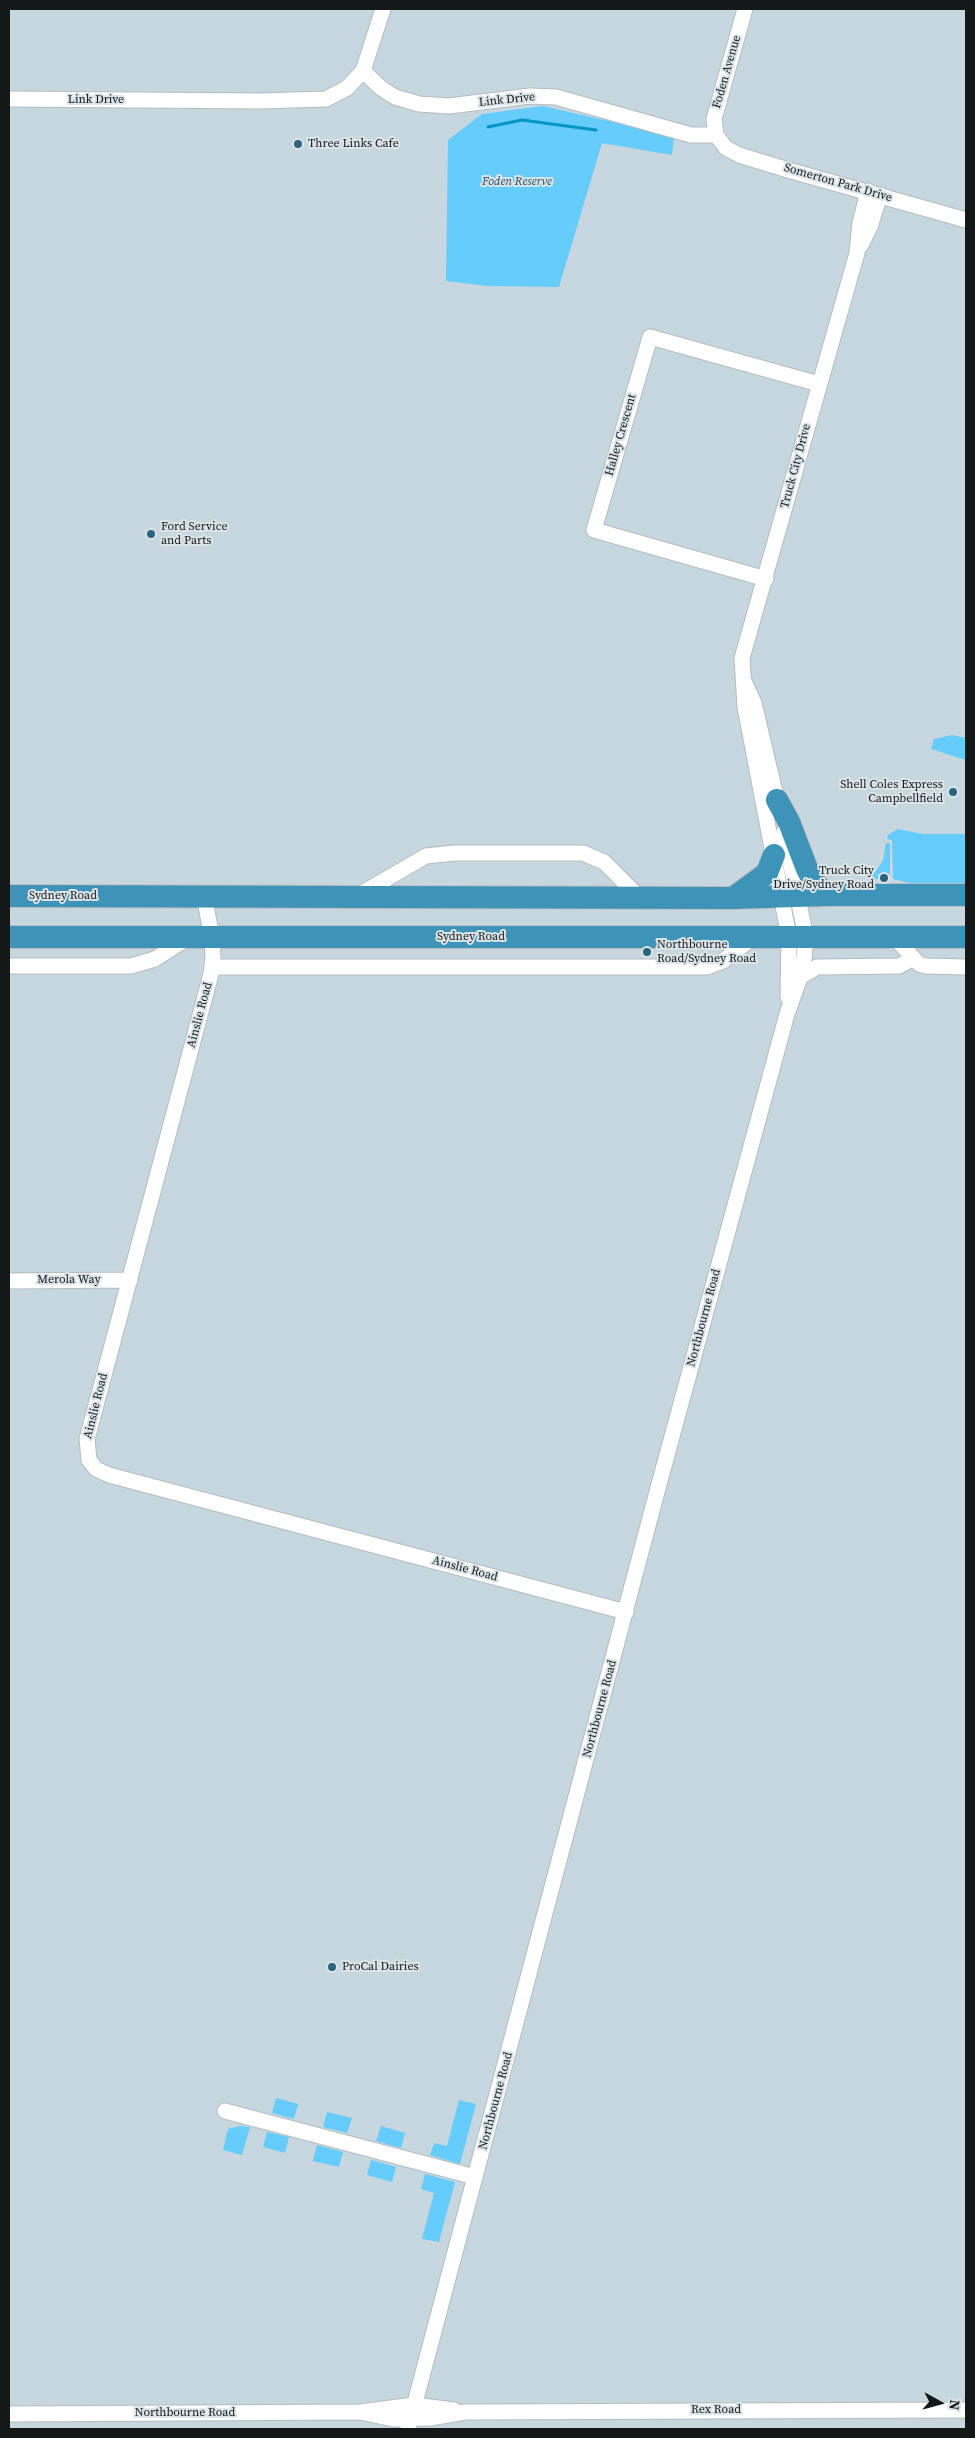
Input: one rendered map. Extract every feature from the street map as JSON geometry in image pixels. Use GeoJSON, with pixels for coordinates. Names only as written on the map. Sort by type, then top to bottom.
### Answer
{"type":"FeatureCollection","features":[{"type":"Feature","properties":{"kind":"highway"},"geometry":{"type":"LineString","coordinates":[[777,800],[789,822],[807,869],[814,882],[826,894]]}},
{"type":"Feature","properties":{"kind":"highway"},"geometry":{"type":"LineString","coordinates":[[733,898],[767,873],[774,855]]}},
{"type":"Feature","properties":{"kind":"highway","name":"Sydney Road"},"geometry":{"type":"LineString","coordinates":[[9,896],[733,898],[826,894],[966,895]]}},
{"type":"Feature","properties":{"kind":"highway","name":"Sydney Road"},"geometry":{"type":"LineString","coordinates":[[9,937],[966,937]]}},
{"type":"Feature","properties":{"kind":"street"},"geometry":{"type":"LineString","coordinates":[[360,76],[383,9]]}},
{"type":"Feature","properties":{"kind":"street","name":"Foden Avenue"},"geometry":{"type":"LineString","coordinates":[[716,135],[716,110],[746,9]]}},
{"type":"Feature","properties":{"kind":"street","name":"Link Drive"},"geometry":{"type":"LineString","coordinates":[[9,99],[311,100],[336,95],[360,76],[395,97],[419,104],[450,106],[530,96],[556,97],[692,134],[716,135]]}},
{"type":"Feature","properties":{"kind":"street","name":"Somerton Park Drive"},"geometry":{"type":"LineString","coordinates":[[716,135],[726,148],[739,155],[966,220]]}},
{"type":"Feature","properties":{"kind":"street","name":"Truck City Drive"},"geometry":{"type":"LineString","coordinates":[[790,897],[774,855],[745,707],[742,658],[766,579],[857,252],[860,222],[874,193]]}},
{"type":"Feature","properties":{"kind":"street","name":"Halley Crescent"},"geometry":{"type":"LineString","coordinates":[[766,579],[594,530],[650,337],[819,384]]}},
{"type":"Feature","properties":{"kind":"street","name":"Truck City Drive"},"geometry":{"type":"LineString","coordinates":[[744,681],[754,703],[777,800],[790,897],[798,937]]}},
{"type":"Feature","properties":{"kind":"street","name":"Sydney Road"},"geometry":{"type":"LineString","coordinates":[[356,896],[426,856],[454,853],[583,853],[604,862],[639,897]]}},
{"type":"Feature","properties":{"kind":"street","name":"Ainslie Road"},"geometry":{"type":"LineString","coordinates":[[204,896],[212,937],[212,967],[87,1439],[87,1453],[96,1470],[626,1612]]}},
{"type":"Feature","properties":{"kind":"street"},"geometry":{"type":"LineString","coordinates":[[893,936],[912,959],[926,966],[966,967]]}},
{"type":"Feature","properties":{"kind":"street"},"geometry":{"type":"LineString","coordinates":[[9,966],[131,966],[155,959],[189,937]]}},
{"type":"Feature","properties":{"kind":"street"},"geometry":{"type":"LineString","coordinates":[[212,967],[707,967],[723,961],[754,937]]}},
{"type":"Feature","properties":{"kind":"street","name":"Northbourne Road"},"geometry":{"type":"LineString","coordinates":[[9,2414],[360,2412],[411,2418],[787,1014],[800,977],[806,954],[798,937]]}},
{"type":"Feature","properties":{"kind":"street","name":"Northbourne Road"},"geometry":{"type":"LineString","coordinates":[[787,1014],[798,937]]}},
{"type":"Feature","properties":{"kind":"street"},"geometry":{"type":"LineString","coordinates":[[800,977],[818,967],[899,966],[912,959]]}},
{"type":"Feature","properties":{"kind":"street","name":"Merola Way"},"geometry":{"type":"LineString","coordinates":[[9,1281],[130,1280]]}},
{"type":"Feature","properties":{"kind":"street"},"geometry":{"type":"LineString","coordinates":[[225,2111],[475,2177]]}},
{"type":"Feature","properties":{"kind":"street","name":"Rex Road"},"geometry":{"type":"LineString","coordinates":[[411,2418],[432,2406],[465,2412],[966,2410]]}},
{"type":"Feature","properties":{"kind":"shaded area"},"geometry":{"type":"Polygon","coordinates":[[[9,9],[966,9],[966,2429],[9,2429],[9,9]]]}},
{"type":"Feature","properties":{"kind":"green space","name":"Foden Reserve"},"geometry":{"type":"Polygon","coordinates":[[[543,106],[674,136],[672,155],[602,143],[559,287],[487,286],[446,281],[448,140],[482,114],[543,106]]]}},
{"type":"Feature","properties":{"kind":"green space"},"geometry":{"type":"Polygon","coordinates":[[[952,735],[966,738],[966,760],[931,749],[934,739],[952,735]]]}},
{"type":"Feature","properties":{"kind":"green space"},"geometry":{"type":"Polygon","coordinates":[[[898,829],[923,834],[966,834],[966,884],[914,884],[893,879],[892,840],[887,839],[888,835],[898,829]]]}},
{"type":"Feature","properties":{"kind":"green space"},"geometry":{"type":"Polygon","coordinates":[[[886,843],[890,843],[890,874],[878,874],[878,879],[870,879],[883,861],[886,843]]]}},
{"type":"Feature","properties":{"kind":"green space"},"geometry":{"type":"Polygon","coordinates":[[[276,2098],[298,2104],[294,2119],[272,2113],[276,2098]]]}},
{"type":"Feature","properties":{"kind":"green space"},"geometry":{"type":"Polygon","coordinates":[[[459,2100],[476,2104],[460,2164],[430,2155],[434,2143],[447,2146],[459,2100]]]}},
{"type":"Feature","properties":{"kind":"green space"},"geometry":{"type":"Polygon","coordinates":[[[327,2112],[352,2118],[347,2133],[323,2127],[327,2112]]]}},
{"type":"Feature","properties":{"kind":"green space"},"geometry":{"type":"Polygon","coordinates":[[[240,2126],[250,2127],[242,2155],[223,2150],[228,2129],[240,2126]]]}},
{"type":"Feature","properties":{"kind":"green space"},"geometry":{"type":"Polygon","coordinates":[[[381,2126],[405,2133],[401,2148],[376,2141],[381,2126]]]}},
{"type":"Feature","properties":{"kind":"green space"},"geometry":{"type":"Polygon","coordinates":[[[267,2132],[289,2137],[285,2153],[263,2147],[267,2132]]]}},
{"type":"Feature","properties":{"kind":"green space"},"geometry":{"type":"Polygon","coordinates":[[[317,2145],[343,2152],[339,2167],[313,2161],[317,2145]]]}},
{"type":"Feature","properties":{"kind":"green space"},"geometry":{"type":"Polygon","coordinates":[[[371,2160],[396,2167],[392,2182],[367,2175],[371,2160]]]}},
{"type":"Feature","properties":{"kind":"green space"},"geometry":{"type":"Polygon","coordinates":[[[425,2174],[455,2182],[439,2242],[422,2239],[434,2193],[421,2189],[425,2174]]]}},
{"type":"Feature","properties":{"kind":"waterway"},"geometry":{"type":"LineString","coordinates":[[488,127],[522,120],[596,130]]}},
{"type":"Feature","properties":{"kind":"place","name":"Three Links Cafe"},"geometry":{"type":"Point","coordinates":[298,144]}},
{"type":"Feature","properties":{"kind":"place","name":"Ford Service and Parts"},"geometry":{"type":"Point","coordinates":[151,534]}},
{"type":"Feature","properties":{"kind":"place","name":"Shell Coles Express Campbellfield"},"geometry":{"type":"Point","coordinates":[953,792]}},
{"type":"Feature","properties":{"kind":"place","name":"Truck City Drive/Sydney Road"},"geometry":{"type":"Point","coordinates":[884,878]}},
{"type":"Feature","properties":{"kind":"place","name":"Northbourne Road/Sydney Road"},"geometry":{"type":"Point","coordinates":[647,952]}},
{"type":"Feature","properties":{"kind":"place","name":"ProCal Dairies"},"geometry":{"type":"Point","coordinates":[332,1967]}}]}
